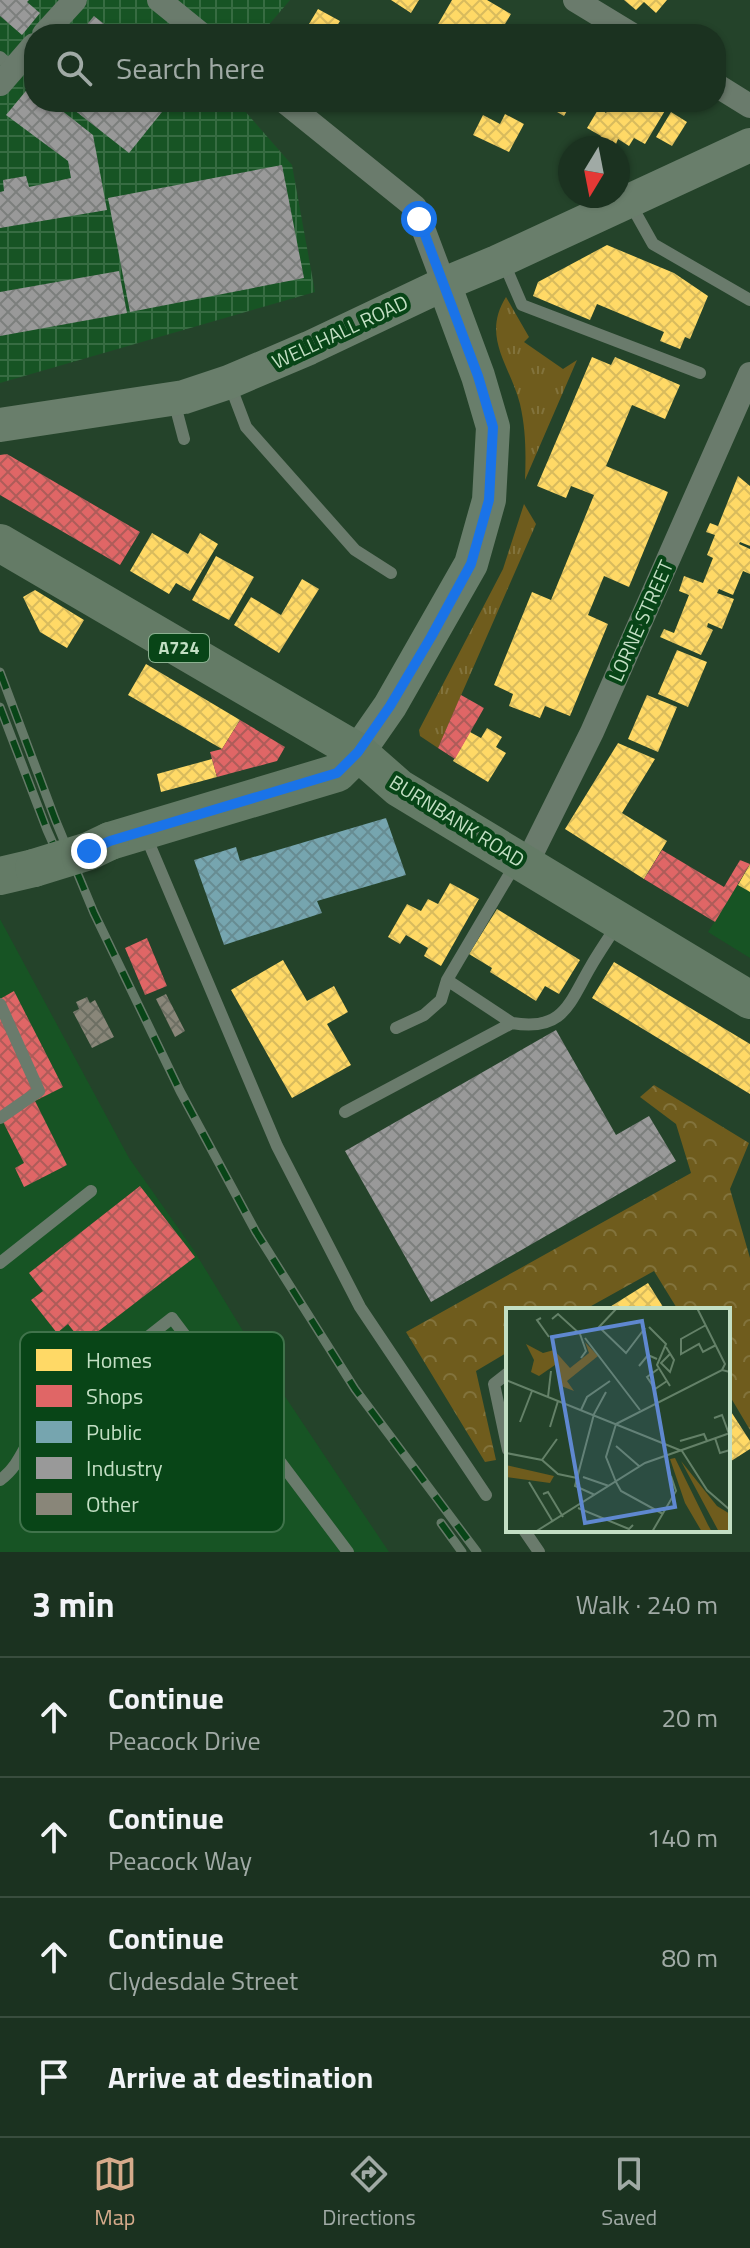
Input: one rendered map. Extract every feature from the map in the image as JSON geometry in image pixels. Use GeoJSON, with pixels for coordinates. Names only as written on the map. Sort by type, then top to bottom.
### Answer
{"type":"FeatureCollection","features":[{"type":"Feature","properties":{"kind":"main road","name":"WELLHALL ROAD"},"geometry":{"type":"LineString","coordinates":[[630,199],[750,145]]}},
{"type":"Feature","properties":{"kind":"main road","name":"WELLHALL ROAD"},"geometry":{"type":"LineString","coordinates":[[0,425],[174,398],[229,382],[611,208]]}},
{"type":"Feature","properties":{"kind":"main road"},"geometry":{"type":"LineString","coordinates":[[17,872],[337,773],[358,752],[390,706],[471,564],[489,500],[493,427],[444,284]]}},
{"type":"Feature","properties":{"kind":"main road","name":"BURNBANK ROAD"},"geometry":{"type":"LineString","coordinates":[[0,543],[358,752],[399,788],[750,1000]]}},
{"type":"Feature","properties":{"kind":"main road"},"geometry":{"type":"LineString","coordinates":[[263,796],[399,788]]}},
{"type":"Feature","properties":{"kind":"street"},"geometry":{"type":"LineString","coordinates":[[53,24],[75,0]]}},
{"type":"Feature","properties":{"kind":"street"},"geometry":{"type":"LineString","coordinates":[[159,0],[189,24]]}},
{"type":"Feature","properties":{"kind":"street"},"geometry":{"type":"LineString","coordinates":[[575,0],[615,24]]}},
{"type":"Feature","properties":{"kind":"street"},"geometry":{"type":"LineString","coordinates":[[4,70],[24,53]]}},
{"type":"Feature","properties":{"kind":"street"},"geometry":{"type":"LineString","coordinates":[[726,91],[750,106]]}},
{"type":"Feature","properties":{"kind":"street"},"geometry":{"type":"LineString","coordinates":[[297,112],[415,207],[444,284]]}},
{"type":"Feature","properties":{"kind":"street","name":"LORNE STREET"},"geometry":{"type":"LineString","coordinates":[[526,865],[592,732],[749,374]]}},
{"type":"Feature","properties":{"kind":"lane"},"geometry":{"type":"LineString","coordinates":[[630,204],[653,244],[750,300]]}},
{"type":"Feature","properties":{"kind":"lane"},"geometry":{"type":"LineString","coordinates":[[503,259],[522,305],[700,373]]}},
{"type":"Feature","properties":{"kind":"lane"},"geometry":{"type":"LineString","coordinates":[[229,382],[246,427],[355,550],[391,573]]}},
{"type":"Feature","properties":{"kind":"lane"},"geometry":{"type":"LineString","coordinates":[[174,398],[184,439]]}},
{"type":"Feature","properties":{"kind":"lane"},"geometry":{"type":"LineString","coordinates":[[127,836],[284,1159],[360,1307],[486,1495]]}},
{"type":"Feature","properties":{"kind":"lane"},"geometry":{"type":"LineString","coordinates":[[396,1028],[424,1015],[441,1000],[447,980],[509,875],[526,865]]}},
{"type":"Feature","properties":{"kind":"lane"},"geometry":{"type":"LineString","coordinates":[[447,980],[512,1023],[530,1026],[555,1019],[568,1008],[620,921]]}},
{"type":"Feature","properties":{"kind":"lane"},"geometry":{"type":"LineString","coordinates":[[0,1004],[39,1091],[0,1118]]}},
{"type":"Feature","properties":{"kind":"lane"},"geometry":{"type":"LineString","coordinates":[[345,1112],[512,1023]]}},
{"type":"Feature","properties":{"kind":"lane"},"geometry":{"type":"LineString","coordinates":[[0,1263],[91,1191]]}},
{"type":"Feature","properties":{"kind":"lane"},"geometry":{"type":"LineString","coordinates":[[154,1332],[172,1318],[183,1332]]}},
{"type":"Feature","properties":{"kind":"lane"},"geometry":{"type":"LineString","coordinates":[[506,1375],[494,1384],[506,1441]]}},
{"type":"Feature","properties":{"kind":"lane"},"geometry":{"type":"LineString","coordinates":[[0,1480],[13,1470],[20,1457]]}},
{"type":"Feature","properties":{"kind":"lane"},"geometry":{"type":"LineString","coordinates":[[284,1467],[348,1552]]}},
{"type":"Feature","properties":{"kind":"lane"},"geometry":{"type":"LineString","coordinates":[[525,1532],[539,1552]]}},
{"type":"Feature","properties":{"kind":"shaded area"},"geometry":{"type":"Polygon","coordinates":[[[0,0],[290,0],[270,24],[24,24],[24,112],[246,112],[292,165],[315,292],[0,383],[0,0]]]}},
{"type":"Feature","properties":{"kind":"shaded area"},"geometry":{"type":"Polygon","coordinates":[[[750,864],[750,958],[708,932],[750,864]]]}},
{"type":"Feature","properties":{"kind":"shaded area"},"geometry":{"type":"Polygon","coordinates":[[[0,919],[129,1158],[193,1249],[244,1332],[20,1332],[20,1532],[284,1532],[284,1395],[389,1552],[0,1552],[0,919]]]}},
{"type":"Feature","properties":{"kind":"green space"},"geometry":{"type":"Polygon","coordinates":[[[506,297],[529,337],[524,342],[563,369],[577,360],[525,480],[522,414],[497,338],[499,311],[506,297]]]}},
{"type":"Feature","properties":{"kind":"green space"},"geometry":{"type":"Polygon","coordinates":[[[524,504],[536,524],[438,748],[420,736],[419,730],[503,569],[524,504]]]}},
{"type":"Feature","properties":{"kind":"green space"},"geometry":{"type":"Polygon","coordinates":[[[654,1085],[749,1143],[730,1189],[750,1258],[750,1430],[730,1396],[730,1308],[677,1308],[654,1271],[588,1308],[506,1308],[506,1353],[476,1371],[496,1460],[485,1462],[406,1332],[691,1173],[676,1124],[640,1097],[654,1085]]]}},
{"type":"Feature","properties":{"kind":"building: Homes"},"geometry":{"type":"Polygon","coordinates":[[[391,0],[419,0],[411,13],[391,0]]]}},
{"type":"Feature","properties":{"kind":"building: Homes"},"geometry":{"type":"Polygon","coordinates":[[[452,0],[487,0],[511,14],[505,24],[438,24],[452,0]]]}},
{"type":"Feature","properties":{"kind":"building: Homes"},"geometry":{"type":"Polygon","coordinates":[[[624,0],[667,0],[656,13],[644,2],[636,10],[624,0]]]}},
{"type":"Feature","properties":{"kind":"building: Homes"},"geometry":{"type":"Polygon","coordinates":[[[318,9],[340,21],[338,24],[309,24],[318,9]]]}},
{"type":"Feature","properties":{"kind":"building: Homes"},"geometry":{"type":"Polygon","coordinates":[[[597,112],[664,112],[645,144],[634,138],[630,144],[630,136],[601,136],[587,128],[597,112]]]}},
{"type":"Feature","properties":{"kind":"building: Homes"},"geometry":{"type":"Polygon","coordinates":[[[671,112],[687,122],[672,146],[656,137],[671,112]]]}},
{"type":"Feature","properties":{"kind":"building: Homes"},"geometry":{"type":"Polygon","coordinates":[[[505,114],[524,124],[509,152],[473,135],[483,115],[500,124],[505,114]]]}},
{"type":"Feature","properties":{"kind":"building: Homes"},"geometry":{"type":"Polygon","coordinates":[[[607,245],[674,273],[708,296],[690,339],[685,337],[680,349],[660,341],[664,332],[597,304],[590,320],[533,296],[538,282],[607,245]]]}},
{"type":"Feature","properties":{"kind":"building: Homes"},"geometry":{"type":"Polygon","coordinates":[[[592,357],[611,365],[615,357],[680,385],[665,419],[632,405],[606,466],[668,492],[629,587],[604,576],[588,615],[608,624],[570,716],[545,706],[540,718],[509,706],[513,694],[494,685],[532,592],[551,600],[594,495],[571,486],[566,498],[537,486],[592,357]]]}},
{"type":"Feature","properties":{"kind":"building: Homes"},"geometry":{"type":"Polygon","coordinates":[[[738,476],[750,486],[750,546],[739,544],[750,549],[750,574],[743,571],[733,595],[719,589],[717,593],[734,599],[722,629],[708,623],[707,627],[713,630],[701,655],[660,637],[664,629],[674,633],[689,595],[679,591],[684,576],[703,583],[713,558],[707,555],[715,535],[706,532],[710,523],[718,526],[738,476]]]}},
{"type":"Feature","properties":{"kind":"building: Homes"},"geometry":{"type":"Polygon","coordinates":[[[152,533],[188,554],[200,533],[218,544],[190,591],[176,583],[169,594],[130,571],[152,533]]]}},
{"type":"Feature","properties":{"kind":"building: Homes"},"geometry":{"type":"Polygon","coordinates":[[[216,556],[254,577],[229,620],[192,600],[216,556]]]}},
{"type":"Feature","properties":{"kind":"building: Homes"},"geometry":{"type":"Polygon","coordinates":[[[302,579],[319,589],[279,653],[234,625],[251,597],[281,615],[302,579]]]}},
{"type":"Feature","properties":{"kind":"building: Homes"},"geometry":{"type":"Polygon","coordinates":[[[35,590],[84,620],[67,648],[40,632],[23,597],[35,590]]]}},
{"type":"Feature","properties":{"kind":"building: Homes"},"geometry":{"type":"Polygon","coordinates":[[[677,650],[707,662],[688,707],[658,694],[677,650]]]}},
{"type":"Feature","properties":{"kind":"building: Homes"},"geometry":{"type":"Polygon","coordinates":[[[146,664],[240,720],[222,749],[128,695],[146,664]]]}},
{"type":"Feature","properties":{"kind":"building: Homes"},"geometry":{"type":"Polygon","coordinates":[[[647,695],[677,707],[658,752],[628,739],[647,695]]]}},
{"type":"Feature","properties":{"kind":"building: Homes"},"geometry":{"type":"Polygon","coordinates":[[[487,728],[502,737],[496,747],[506,753],[488,782],[453,761],[470,732],[481,738],[487,728]]]}},
{"type":"Feature","properties":{"kind":"building: Homes"},"geometry":{"type":"Polygon","coordinates":[[[618,743],[655,759],[622,813],[667,841],[644,879],[565,829],[618,743]]]}},
{"type":"Feature","properties":{"kind":"building: Homes"},"geometry":{"type":"Polygon","coordinates":[[[212,759],[217,777],[161,792],[157,774],[212,759]]]}},
{"type":"Feature","properties":{"kind":"building: Homes"},"geometry":{"type":"Polygon","coordinates":[[[750,864],[750,892],[738,885],[750,864]]]}},
{"type":"Feature","properties":{"kind":"building: Homes"},"geometry":{"type":"Polygon","coordinates":[[[450,883],[479,899],[441,966],[424,956],[428,948],[406,935],[400,944],[388,937],[407,904],[421,911],[428,899],[438,904],[450,883]]]}},
{"type":"Feature","properties":{"kind":"building: Homes"},"geometry":{"type":"Polygon","coordinates":[[[497,909],[580,960],[559,994],[545,986],[536,1001],[490,972],[492,968],[469,954],[497,909]]]}},
{"type":"Feature","properties":{"kind":"building: Homes"},"geometry":{"type":"Polygon","coordinates":[[[283,960],[307,1001],[334,986],[348,1012],[327,1024],[351,1065],[292,1098],[231,990],[283,960]]]}},
{"type":"Feature","properties":{"kind":"building: Homes"},"geometry":{"type":"Polygon","coordinates":[[[614,962],[750,1044],[750,1094],[592,998],[614,962]]]}},
{"type":"Feature","properties":{"kind":"building: Homes"},"geometry":{"type":"Polygon","coordinates":[[[648,1283],[664,1308],[608,1308],[648,1283]]]}},
{"type":"Feature","properties":{"kind":"building: Homes"},"geometry":{"type":"Polygon","coordinates":[[[730,1410],[750,1441],[750,1449],[730,1462],[730,1410]]]}},
{"type":"Feature","properties":{"kind":"building: Shops"},"geometry":{"type":"Polygon","coordinates":[[[7,454],[140,532],[120,565],[0,495],[0,455],[7,454]]]}},
{"type":"Feature","properties":{"kind":"building: Shops"},"geometry":{"type":"Polygon","coordinates":[[[461,695],[484,708],[455,759],[438,748],[461,695]]]}},
{"type":"Feature","properties":{"kind":"building: Shops"},"geometry":{"type":"Polygon","coordinates":[[[240,720],[285,747],[277,761],[217,777],[210,752],[222,749],[240,720]]]}},
{"type":"Feature","properties":{"kind":"building: Shops"},"geometry":{"type":"Polygon","coordinates":[[[662,850],[724,887],[740,860],[750,864],[715,922],[644,879],[662,850]]]}},
{"type":"Feature","properties":{"kind":"building: Shops"},"geometry":{"type":"Polygon","coordinates":[[[147,938],[167,986],[145,995],[125,948],[147,938]]]}},
{"type":"Feature","properties":{"kind":"building: Shops"},"geometry":{"type":"Polygon","coordinates":[[[14,991],[63,1087],[35,1101],[67,1165],[24,1187],[15,1168],[24,1163],[0,1116],[0,999],[14,991]]]}},
{"type":"Feature","properties":{"kind":"building: Shops"},"geometry":{"type":"Polygon","coordinates":[[[140,1186],[195,1257],[97,1332],[74,1332],[68,1324],[56,1332],[31,1300],[43,1291],[29,1273],[140,1186]]]}},
{"type":"Feature","properties":{"kind":"building: Public"},"geometry":{"type":"Polygon","coordinates":[[[386,818],[406,875],[317,901],[322,913],[224,945],[194,860],[236,847],[240,861],[386,818]]]}},
{"type":"Feature","properties":{"kind":"building: Industry"},"geometry":{"type":"Polygon","coordinates":[[[0,0],[29,0],[27,2],[40,13],[31,24],[24,24],[22,35],[0,16],[0,0]]]}},
{"type":"Feature","properties":{"kind":"building: Industry"},"geometry":{"type":"Polygon","coordinates":[[[94,16],[104,24],[87,24],[94,16]]]}},
{"type":"Feature","properties":{"kind":"building: Industry"},"geometry":{"type":"Polygon","coordinates":[[[24,93],[24,112],[64,112],[93,135],[107,210],[0,228],[3,180],[26,176],[29,187],[71,178],[68,161],[6,115],[24,93]]]}},
{"type":"Feature","properties":{"kind":"building: Industry"},"geometry":{"type":"Polygon","coordinates":[[[77,112],[162,112],[129,153],[77,112]]]}},
{"type":"Feature","properties":{"kind":"building: Industry"},"geometry":{"type":"Polygon","coordinates":[[[282,165],[304,278],[130,312],[108,198],[282,165]]]}},
{"type":"Feature","properties":{"kind":"building: Industry"},"geometry":{"type":"Polygon","coordinates":[[[119,271],[127,313],[0,336],[0,292],[119,271]]]}},
{"type":"Feature","properties":{"kind":"building: Industry"},"geometry":{"type":"Polygon","coordinates":[[[556,1030],[616,1135],[649,1116],[676,1161],[431,1302],[345,1151],[556,1030]]]}},
{"type":"Feature","properties":{"kind":"building: Other"},"geometry":{"type":"Polygon","coordinates":[[[166,994],[185,1031],[175,1037],[156,999],[166,994]]]}},
{"type":"Feature","properties":{"kind":"building: Other"},"geometry":{"type":"Polygon","coordinates":[[[87,997],[90,1003],[95,1000],[114,1037],[92,1048],[73,1012],[79,1009],[76,1002],[87,997]]]}},
{"type":"Feature","properties":{"kind":"railway"},"geometry":{"type":"LineString","coordinates":[[0,672],[94,913],[180,1091],[256,1232],[355,1389],[477,1552]]}},
{"type":"Feature","properties":{"kind":"railway"},"geometry":{"type":"LineString","coordinates":[[0,707],[63,866]]}},
{"type":"Feature","properties":{"kind":"railway"},"geometry":{"type":"LineString","coordinates":[[441,1523],[462,1552]]}},
{"type":"Feature","properties":{"kind":"route"},"geometry":{"type":"LineString","coordinates":[[89,851],[110,841],[337,773],[358,752],[390,706],[471,564],[489,500],[493,427],[478,376],[419,219]]}}]}
